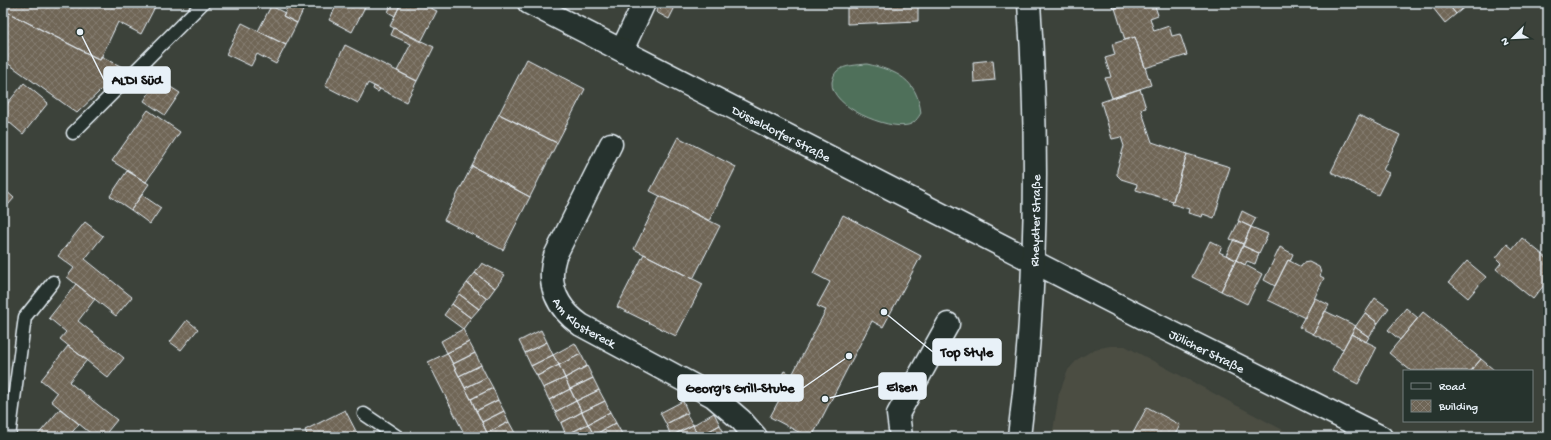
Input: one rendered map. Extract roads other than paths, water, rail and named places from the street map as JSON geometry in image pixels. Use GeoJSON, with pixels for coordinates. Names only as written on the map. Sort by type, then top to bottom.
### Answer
{"type":"FeatureCollection","features":[{"type":"Feature","properties":{"kind":"street","name":"Düsseldorfer Straße"},"geometry":{"type":"LineString","coordinates":[[530,3],[1034,261]]}},
{"type":"Feature","properties":{"kind":"street"},"geometry":{"type":"LineString","coordinates":[[622,50],[644,3]]}},
{"type":"Feature","properties":{"kind":"street","name":"Rheydter Straße"},"geometry":{"type":"LineString","coordinates":[[1018,437],[1028,353],[1034,261],[1035,118],[1029,3]]}},
{"type":"Feature","properties":{"kind":"street","name":"Am Klostereck"},"geometry":{"type":"LineString","coordinates":[[611,144],[555,256],[551,275],[554,294],[564,311],[581,325],[713,396],[741,420],[756,437]]}},
{"type":"Feature","properties":{"kind":"street","name":"Jülicher Straße"},"geometry":{"type":"LineString","coordinates":[[1034,261],[1381,437]]}},
{"type":"Feature","properties":{"kind":"street"},"geometry":{"type":"LineString","coordinates":[[902,437],[898,414],[948,324]]}},
{"type":"Feature","properties":{"kind":"lane"},"geometry":{"type":"LineString","coordinates":[[73,133],[203,3]]}},
{"type":"Feature","properties":{"kind":"lane"},"geometry":{"type":"LineString","coordinates":[[9,437],[25,317],[53,282]]}},
{"type":"Feature","properties":{"kind":"lane"},"geometry":{"type":"LineString","coordinates":[[364,414],[398,437]]}},
{"type":"Feature","properties":{"kind":"place","name":"ALDI Süd"},"geometry":{"type":"Point","coordinates":[80,32]}},
{"type":"Feature","properties":{"kind":"place","name":"Top Style"},"geometry":{"type":"Point","coordinates":[884,312]}},
{"type":"Feature","properties":{"kind":"place","name":"Georg's Grill-Stube"},"geometry":{"type":"Point","coordinates":[849,356]}},
{"type":"Feature","properties":{"kind":"place","name":"Elsen"},"geometry":{"type":"Point","coordinates":[825,399]}}]}
